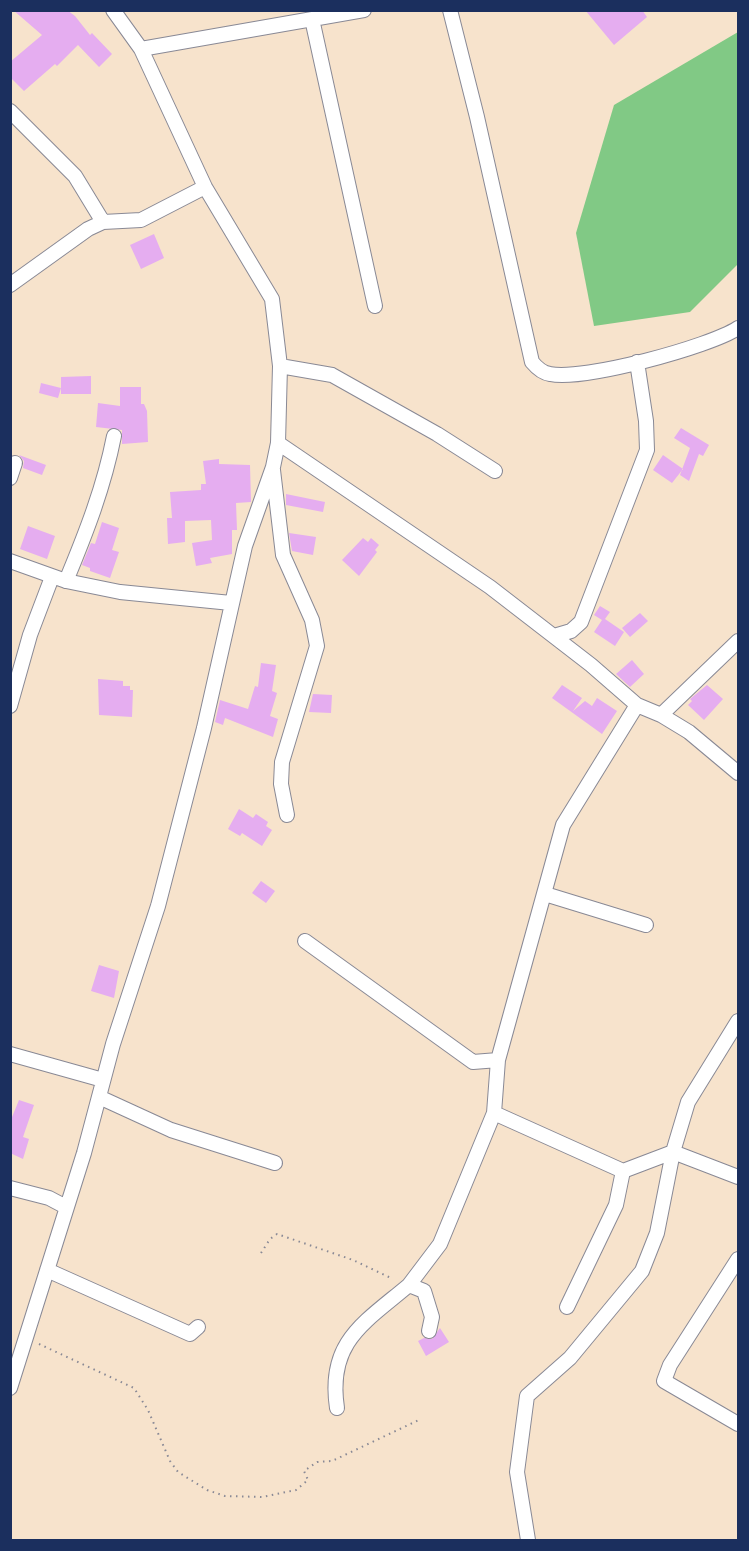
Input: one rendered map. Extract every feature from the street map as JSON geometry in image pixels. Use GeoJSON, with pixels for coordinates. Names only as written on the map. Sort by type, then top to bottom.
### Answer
{"type":"FeatureCollection","features":[{"type":"Feature","properties":{"kind":"street"},"geometry":{"type":"LineString","coordinates":[[10,1388],[158,906],[204,728],[245,546],[273,467],[278,443],[280,366],[272,299],[206,187],[141,50],[113,10]]}},
{"type":"Feature","properties":{"kind":"street"},"geometry":{"type":"LineString","coordinates":[[141,50],[364,10]]}},
{"type":"Feature","properties":{"kind":"street"},"geometry":{"type":"LineString","coordinates":[[450,10],[490,172],[531,362],[539,371],[551,375],[574,374],[637,362],[705,344],[738,328]]}},
{"type":"Feature","properties":{"kind":"street"},"geometry":{"type":"LineString","coordinates":[[312,19],[375,306]]}},
{"type":"Feature","properties":{"kind":"street"},"geometry":{"type":"LineString","coordinates":[[10,111],[75,176],[103,222]]}},
{"type":"Feature","properties":{"kind":"street"},"geometry":{"type":"LineString","coordinates":[[10,285],[88,229],[103,222],[141,220],[206,187]]}},
{"type":"Feature","properties":{"kind":"street"},"geometry":{"type":"LineString","coordinates":[[554,636],[571,631],[581,622],[647,450],[646,421],[637,362]]}},
{"type":"Feature","properties":{"kind":"street"},"geometry":{"type":"LineString","coordinates":[[280,366],[332,375],[437,434],[495,471]]}},
{"type":"Feature","properties":{"kind":"street"},"geometry":{"type":"LineString","coordinates":[[66,581],[99,497],[114,436]]}},
{"type":"Feature","properties":{"kind":"street"},"geometry":{"type":"LineString","coordinates":[[278,443],[339,487],[462,567],[554,636],[637,705],[661,715],[689,732],[738,773]]}},
{"type":"Feature","properties":{"kind":"street"},"geometry":{"type":"LineString","coordinates":[[10,478],[15,463]]}},
{"type":"Feature","properties":{"kind":"street"},"geometry":{"type":"LineString","coordinates":[[273,467],[283,555],[312,620],[317,646],[282,762],[281,784],[287,814]]}},
{"type":"Feature","properties":{"kind":"street"},"geometry":{"type":"LineString","coordinates":[[10,561],[66,581],[120,592],[231,603]]}},
{"type":"Feature","properties":{"kind":"street"},"geometry":{"type":"LineString","coordinates":[[10,706],[30,635],[52,577]]}},
{"type":"Feature","properties":{"kind":"street"},"geometry":{"type":"LineString","coordinates":[[661,715],[738,641]]}},
{"type":"Feature","properties":{"kind":"street"},"geometry":{"type":"LineString","coordinates":[[337,1408],[334,1385],[340,1356],[353,1331],[409,1285],[440,1244],[494,1113],[498,1060],[563,825],[637,705]]}},
{"type":"Feature","properties":{"kind":"street"},"geometry":{"type":"LineString","coordinates":[[545,894],[646,925]]}},
{"type":"Feature","properties":{"kind":"street"},"geometry":{"type":"LineString","coordinates":[[305,941],[473,1062],[498,1060]]}},
{"type":"Feature","properties":{"kind":"street"},"geometry":{"type":"LineString","coordinates":[[528,1540],[517,1472],[519,1442],[527,1395],[570,1358],[642,1271],[657,1233],[674,1152],[688,1102],[738,1021]]}},
{"type":"Feature","properties":{"kind":"street"},"geometry":{"type":"LineString","coordinates":[[10,1054],[103,1080]]}},
{"type":"Feature","properties":{"kind":"street"},"geometry":{"type":"LineString","coordinates":[[99,1097],[171,1130],[275,1163]]}},
{"type":"Feature","properties":{"kind":"street"},"geometry":{"type":"LineString","coordinates":[[494,1113],[623,1171],[674,1152],[738,1177]]}},
{"type":"Feature","properties":{"kind":"street"},"geometry":{"type":"LineString","coordinates":[[567,1307],[616,1206],[623,1171]]}},
{"type":"Feature","properties":{"kind":"street"},"geometry":{"type":"LineString","coordinates":[[10,1188],[49,1198],[66,1207]]}},
{"type":"Feature","properties":{"kind":"street"},"geometry":{"type":"LineString","coordinates":[[738,1259],[669,1365],[664,1381],[738,1424]]}},
{"type":"Feature","properties":{"kind":"street"},"geometry":{"type":"LineString","coordinates":[[47,1270],[190,1334],[198,1327]]}},
{"type":"Feature","properties":{"kind":"street"},"geometry":{"type":"LineString","coordinates":[[409,1285],[424,1291],[432,1317],[429,1331]]}},
{"type":"Feature","properties":{"kind":"path"},"geometry":{"type":"LineString","coordinates":[[261,1253],[270,1239],[277,1234],[352,1260],[409,1285]]}},
{"type":"Feature","properties":{"kind":"path"},"geometry":{"type":"LineString","coordinates":[[25,1338],[134,1388],[178,1472],[207,1490],[225,1496],[262,1497],[296,1490],[308,1480],[304,1471],[317,1462],[332,1461],[421,1419]]}},
{"type":"Feature","properties":{"kind":"green space"},"geometry":{"type":"Polygon","coordinates":[[[738,32],[738,264],[690,312],[594,326],[576,233],[614,105],[738,32]]]}},
{"type":"Feature","properties":{"kind":"building"},"geometry":{"type":"Polygon","coordinates":[[[13,10],[67,10],[112,54],[99,67],[78,45],[57,66],[55,64],[24,91],[10,77],[10,62],[42,35],[13,10]]]}},
{"type":"Feature","properties":{"kind":"building"},"geometry":{"type":"Polygon","coordinates":[[[585,10],[642,10],[647,17],[614,45],[585,10]]]}},
{"type":"Feature","properties":{"kind":"building"},"geometry":{"type":"Polygon","coordinates":[[[154,234],[164,258],[141,269],[130,245],[154,234]]]}},
{"type":"Feature","properties":{"kind":"building"},"geometry":{"type":"Polygon","coordinates":[[[91,376],[91,394],[61,394],[61,377],[91,376]]]}},
{"type":"Feature","properties":{"kind":"building"},"geometry":{"type":"Polygon","coordinates":[[[41,383],[61,388],[58,398],[39,393],[41,383]]]}},
{"type":"Feature","properties":{"kind":"building"},"geometry":{"type":"Polygon","coordinates":[[[120,387],[141,387],[141,404],[144,404],[147,411],[148,442],[122,444],[122,430],[96,427],[98,403],[120,406],[120,387]]]}},
{"type":"Feature","properties":{"kind":"building"},"geometry":{"type":"Polygon","coordinates":[[[681,428],[709,445],[703,456],[699,454],[689,481],[680,475],[690,448],[674,438],[681,428]]]}},
{"type":"Feature","properties":{"kind":"building"},"geometry":{"type":"Polygon","coordinates":[[[19,455],[46,465],[42,475],[23,468],[24,461],[19,455]]]}},
{"type":"Feature","properties":{"kind":"building"},"geometry":{"type":"Polygon","coordinates":[[[663,455],[683,469],[672,483],[653,470],[663,455]]]}},
{"type":"Feature","properties":{"kind":"building"},"geometry":{"type":"Polygon","coordinates":[[[219,459],[219,464],[250,465],[251,502],[236,503],[237,530],[232,530],[232,554],[210,558],[212,563],[196,566],[192,543],[212,540],[211,520],[185,521],[185,542],[168,544],[167,518],[172,518],[170,492],[201,490],[201,484],[206,484],[203,461],[219,459]]]}},
{"type":"Feature","properties":{"kind":"building"},"geometry":{"type":"Polygon","coordinates":[[[286,494],[325,502],[323,512],[286,505],[286,494]]]}},
{"type":"Feature","properties":{"kind":"building"},"geometry":{"type":"Polygon","coordinates":[[[102,522],[119,528],[112,550],[119,552],[110,578],[90,571],[90,568],[82,565],[91,543],[95,544],[102,522]]]}},
{"type":"Feature","properties":{"kind":"building"},"geometry":{"type":"Polygon","coordinates":[[[28,526],[55,536],[47,559],[20,549],[28,526]]]}},
{"type":"Feature","properties":{"kind":"building"},"geometry":{"type":"Polygon","coordinates":[[[289,533],[316,537],[313,555],[292,551],[289,533]]]}},
{"type":"Feature","properties":{"kind":"building"},"geometry":{"type":"Polygon","coordinates":[[[363,538],[368,542],[371,538],[379,545],[375,550],[377,552],[359,576],[342,560],[363,538]]]}},
{"type":"Feature","properties":{"kind":"building"},"geometry":{"type":"Polygon","coordinates":[[[600,606],[610,612],[605,619],[624,632],[615,646],[594,632],[602,620],[594,615],[600,606]]]}},
{"type":"Feature","properties":{"kind":"building"},"geometry":{"type":"Polygon","coordinates":[[[640,613],[648,621],[630,637],[622,628],[640,613]]]}},
{"type":"Feature","properties":{"kind":"building"},"geometry":{"type":"Polygon","coordinates":[[[632,660],[644,674],[630,687],[616,674],[632,660]]]}},
{"type":"Feature","properties":{"kind":"building"},"geometry":{"type":"Polygon","coordinates":[[[261,663],[276,665],[272,691],[277,693],[270,716],[278,719],[273,737],[225,718],[223,725],[215,722],[220,700],[248,709],[255,686],[258,687],[261,663]]]}},
{"type":"Feature","properties":{"kind":"building"},"geometry":{"type":"Polygon","coordinates":[[[98,679],[123,681],[123,686],[130,686],[130,690],[133,690],[132,717],[99,715],[98,679]]]}},
{"type":"Feature","properties":{"kind":"building"},"geometry":{"type":"Polygon","coordinates":[[[562,685],[582,698],[573,711],[585,701],[592,706],[597,698],[617,711],[602,734],[552,698],[562,685]]]}},
{"type":"Feature","properties":{"kind":"building"},"geometry":{"type":"Polygon","coordinates":[[[707,685],[723,699],[704,720],[688,705],[692,701],[690,699],[707,685]]]}},
{"type":"Feature","properties":{"kind":"building"},"geometry":{"type":"Polygon","coordinates":[[[313,694],[332,695],[331,713],[309,712],[313,694]]]}},
{"type":"Feature","properties":{"kind":"building"},"geometry":{"type":"Polygon","coordinates":[[[239,809],[253,818],[256,814],[268,822],[266,826],[272,830],[262,846],[242,833],[240,836],[228,829],[239,809]]]}},
{"type":"Feature","properties":{"kind":"building"},"geometry":{"type":"Polygon","coordinates":[[[261,881],[275,891],[266,903],[252,893],[261,881]]]}},
{"type":"Feature","properties":{"kind":"building"},"geometry":{"type":"Polygon","coordinates":[[[99,965],[119,971],[114,998],[91,991],[99,965]]]}},
{"type":"Feature","properties":{"kind":"building"},"geometry":{"type":"Polygon","coordinates":[[[19,1100],[34,1105],[23,1137],[29,1139],[23,1159],[10,1153],[10,1122],[19,1100]]]}},
{"type":"Feature","properties":{"kind":"building"},"geometry":{"type":"Polygon","coordinates":[[[440,1328],[449,1342],[426,1356],[418,1341],[424,1338],[432,1339],[440,1328]]]}}]}
